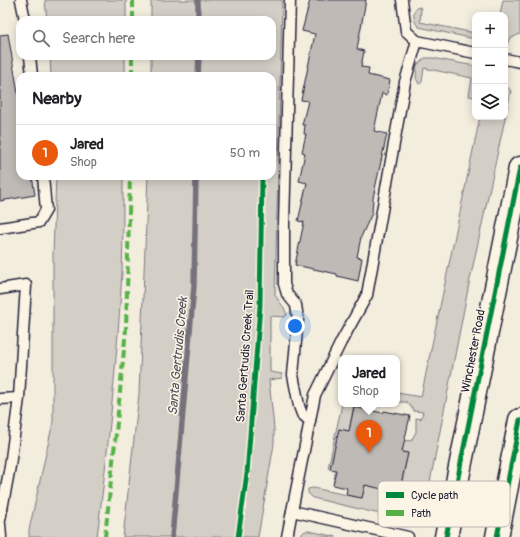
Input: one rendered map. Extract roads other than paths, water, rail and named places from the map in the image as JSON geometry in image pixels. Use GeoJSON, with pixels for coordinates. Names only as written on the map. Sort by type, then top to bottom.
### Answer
{"type":"FeatureCollection","features":[{"type":"Feature","properties":{"kind":"main road","name":"Winchester Road"},"geometry":{"type":"LineString","coordinates":[[457,481],[520,168]]}},
{"type":"Feature","properties":{"kind":"main road"},"geometry":{"type":"LineString","coordinates":[[508,481],[520,420]]}},
{"type":"Feature","properties":{"kind":"main road","name":"Winchester Road"},"geometry":{"type":"LineString","coordinates":[[446,537],[448,527]]}},
{"type":"Feature","properties":{"kind":"main road"},"geometry":{"type":"LineString","coordinates":[[497,537],[499,527]]}},
{"type":"Feature","properties":{"kind":"lane"},"geometry":{"type":"LineString","coordinates":[[21,0],[24,16]]}},
{"type":"Feature","properties":{"kind":"lane"},"geometry":{"type":"LineString","coordinates":[[290,0],[284,224],[284,284],[287,294],[296,305],[298,319],[293,375],[299,406],[302,414],[310,421]]}},
{"type":"Feature","properties":{"kind":"lane"},"geometry":{"type":"LineString","coordinates":[[402,0],[406,31],[417,41],[472,52]]}},
{"type":"Feature","properties":{"kind":"lane"},"geometry":{"type":"LineString","coordinates":[[287,537],[315,395],[341,342],[367,295],[405,82],[417,41]]}},
{"type":"Feature","properties":{"kind":"lane"},"geometry":{"type":"LineString","coordinates":[[30,60],[32,72]]}},
{"type":"Feature","properties":{"kind":"lane"},"geometry":{"type":"LineString","coordinates":[[508,60],[520,62]]}},
{"type":"Feature","properties":{"kind":"lane"},"geometry":{"type":"LineString","coordinates":[[0,228],[39,222],[46,210],[43,180]]}},
{"type":"Feature","properties":{"kind":"lane"},"geometry":{"type":"LineString","coordinates":[[0,289],[26,285],[19,398],[10,466],[0,520]]}},
{"type":"Feature","properties":{"kind":"lane"},"geometry":{"type":"LineString","coordinates":[[0,399],[19,398]]}},
{"type":"Feature","properties":{"kind":"lane"},"geometry":{"type":"LineString","coordinates":[[292,511],[408,537]]}},
{"type":"Feature","properties":{"kind":"lane"},"geometry":{"type":"LineString","coordinates":[[0,524],[1,537]]}},
{"type":"Feature","properties":{"kind":"waterway","name":"Santa Gertrudis Creek"},"geometry":{"type":"LineString","coordinates":[[198,0],[198,16]]}},
{"type":"Feature","properties":{"kind":"waterway","name":"Santa Gertrudis Creek"},"geometry":{"type":"LineString","coordinates":[[198,72],[199,60]]}},
{"type":"Feature","properties":{"kind":"waterway","name":"Santa Gertrudis Creek"},"geometry":{"type":"LineString","coordinates":[[172,537],[194,286],[196,180]]}},
{"type":"Feature","properties":{"kind":"place","name":"Jared"},"geometry":{"type":"Point","coordinates":[369,453]}}]}
